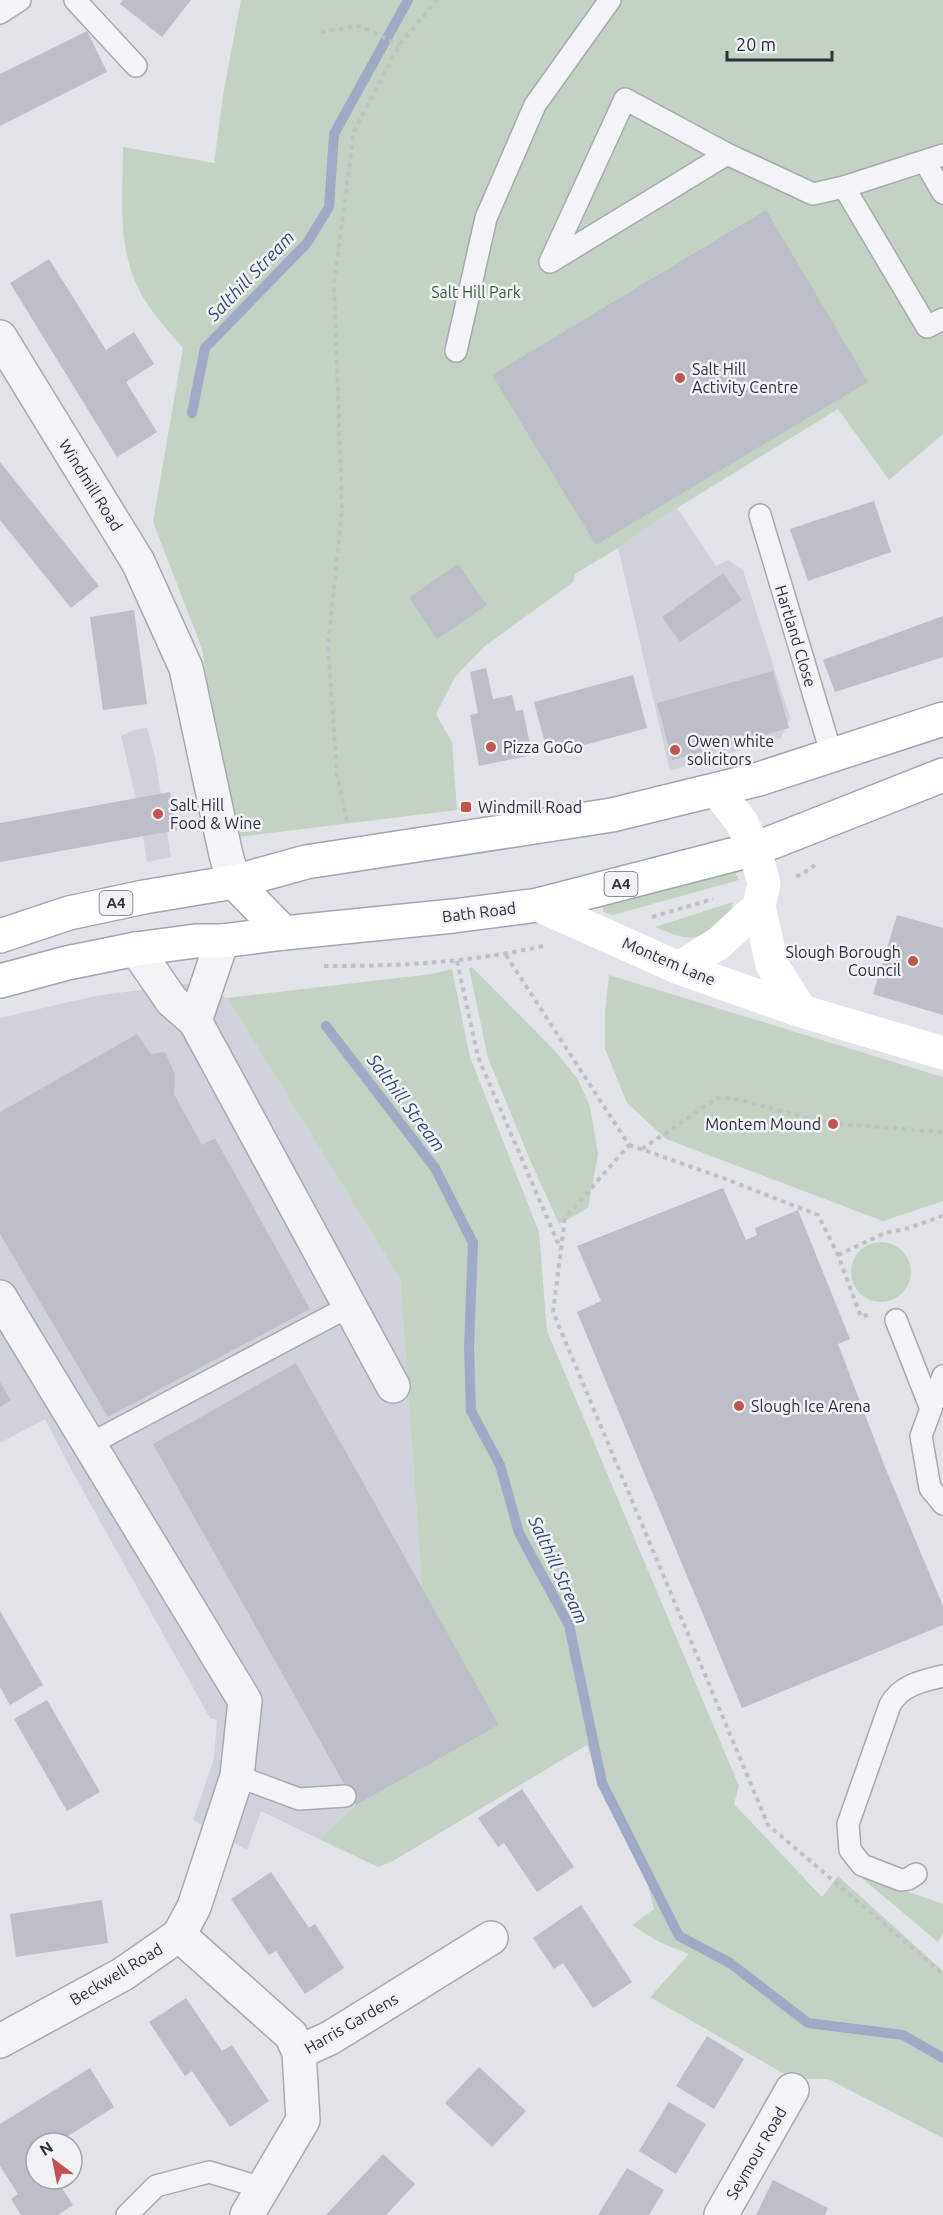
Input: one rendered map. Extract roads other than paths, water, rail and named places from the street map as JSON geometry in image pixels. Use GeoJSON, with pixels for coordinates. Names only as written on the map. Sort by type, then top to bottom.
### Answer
{"type":"FeatureCollection","features":[{"type":"Feature","properties":{"kind":"main road","name":"A4"},"geometry":{"type":"LineString","coordinates":[[0,936],[69,913],[144,897],[234,882],[306,862],[612,815],[716,790],[832,756],[943,719]]}},
{"type":"Feature","properties":{"kind":"main road","name":"Bath Road"},"geometry":{"type":"LineString","coordinates":[[0,981],[67,963],[136,949],[538,905],[755,849],[943,775]]}},
{"type":"Feature","properties":{"kind":"main road"},"geometry":{"type":"LineString","coordinates":[[716,790],[741,820],[755,849],[772,964],[801,1011]]}},
{"type":"Feature","properties":{"kind":"main road"},"geometry":{"type":"LineString","coordinates":[[234,882],[284,933]]}},
{"type":"Feature","properties":{"kind":"main road"},"geometry":{"type":"LineString","coordinates":[[679,968],[719,943],[761,895]]}},
{"type":"Feature","properties":{"kind":"main road","name":"Montem Lane"},"geometry":{"type":"LineString","coordinates":[[538,905],[679,968],[801,1011],[943,1053]]}},
{"type":"Feature","properties":{"kind":"street","name":"Windmill Road"},"geometry":{"type":"LineString","coordinates":[[0,337],[138,562],[186,668],[226,855],[234,882]]}},
{"type":"Feature","properties":{"kind":"street"},"geometry":{"type":"LineString","coordinates":[[195,1021],[222,941]]}},
{"type":"Feature","properties":{"kind":"street"},"geometry":{"type":"LineString","coordinates":[[136,949],[172,1001],[195,1021],[348,1307],[393,1386]]}},
{"type":"Feature","properties":{"kind":"street"},"geometry":{"type":"LineString","coordinates":[[0,1297],[245,1701],[237,1776],[194,1906],[178,1935]]}},
{"type":"Feature","properties":{"kind":"street","name":"Beckwell Road"},"geometry":{"type":"LineString","coordinates":[[0,2041],[123,1974],[178,1935],[291,2035],[299,2052]]}},
{"type":"Feature","properties":{"kind":"street","name":"Harris Gardens"},"geometry":{"type":"LineString","coordinates":[[255,2201],[303,2120],[299,2052],[330,2038],[491,1938]]}},
{"type":"Feature","properties":{"kind":"street","name":"Seymour Road"},"geometry":{"type":"LineString","coordinates":[[721,2215],[792,2090]]}},
{"type":"Feature","properties":{"kind":"lane"},"geometry":{"type":"LineString","coordinates":[[0,13],[20,0]]}},
{"type":"Feature","properties":{"kind":"lane"},"geometry":{"type":"LineString","coordinates":[[75,0],[136,66]]}},
{"type":"Feature","properties":{"kind":"lane"},"geometry":{"type":"LineString","coordinates":[[456,351],[486,218],[530,115],[610,0]]}},
{"type":"Feature","properties":{"kind":"lane"},"geometry":{"type":"LineString","coordinates":[[728,154],[550,262],[626,99],[728,154],[813,194],[844,187],[934,159],[943,193]]}},
{"type":"Feature","properties":{"kind":"lane"},"geometry":{"type":"LineString","coordinates":[[844,187],[927,327],[943,319]]}},
{"type":"Feature","properties":{"kind":"lane","name":"Hartland Close"},"geometry":{"type":"LineString","coordinates":[[760,515],[832,756]]}},
{"type":"Feature","properties":{"kind":"lane"},"geometry":{"type":"LineString","coordinates":[[90,1444],[348,1307]]}},
{"type":"Feature","properties":{"kind":"lane"},"geometry":{"type":"LineString","coordinates":[[896,1320],[931,1409]]}},
{"type":"Feature","properties":{"kind":"lane"},"geometry":{"type":"LineString","coordinates":[[943,1376],[921,1436],[930,1488],[943,1504]]}},
{"type":"Feature","properties":{"kind":"lane"},"geometry":{"type":"LineString","coordinates":[[916,1874],[908,1879],[900,1880],[862,1865],[850,1850],[848,1824],[895,1696],[915,1684],[943,1676]]}},
{"type":"Feature","properties":{"kind":"lane"},"geometry":{"type":"LineString","coordinates":[[237,1776],[299,1799],[345,1796]]}},
{"type":"Feature","properties":{"kind":"lane"},"geometry":{"type":"LineString","coordinates":[[128,2215],[156,2186],[209,2172],[255,2201]]}},
{"type":"Feature","properties":{"kind":"waterway","name":"Salthill Stream"},"geometry":{"type":"LineString","coordinates":[[192,413],[205,348],[307,243],[329,207],[334,134],[408,0]]}},
{"type":"Feature","properties":{"kind":"waterway","name":"Salthill Stream"},"geometry":{"type":"LineString","coordinates":[[326,1026],[435,1168],[473,1243],[469,1347],[471,1411],[500,1465],[519,1533],[569,1625],[602,1783],[679,1936],[730,1963],[808,2023],[903,2035],[943,2058]]}},
{"type":"Feature","properties":{"kind":"place","name":"Salt Hill Activity Centre"},"geometry":{"type":"Point","coordinates":[680,378]}},
{"type":"Feature","properties":{"kind":"place","name":"Pizza GoGo"},"geometry":{"type":"Point","coordinates":[491,747]}},
{"type":"Feature","properties":{"kind":"place","name":"Owen white solicitors"},"geometry":{"type":"Point","coordinates":[675,750]}},
{"type":"Feature","properties":{"kind":"place","name":"Windmill Road"},"geometry":{"type":"Point","coordinates":[466,807]}},
{"type":"Feature","properties":{"kind":"place","name":"Salt Hill Food & Wine"},"geometry":{"type":"Point","coordinates":[158,814]}},
{"type":"Feature","properties":{"kind":"place","name":"Slough Borough Council"},"geometry":{"type":"Point","coordinates":[913,961]}},
{"type":"Feature","properties":{"kind":"place","name":"Montem Mound"},"geometry":{"type":"Point","coordinates":[833,1124]}},
{"type":"Feature","properties":{"kind":"place","name":"Slough Ice Arena"},"geometry":{"type":"Point","coordinates":[739,1406]}},
{"type":"Feature","properties":{"kind":"park label","name":"Salt Hill Park"},"geometry":{"type":"Point","coordinates":[476,292]}}]}
